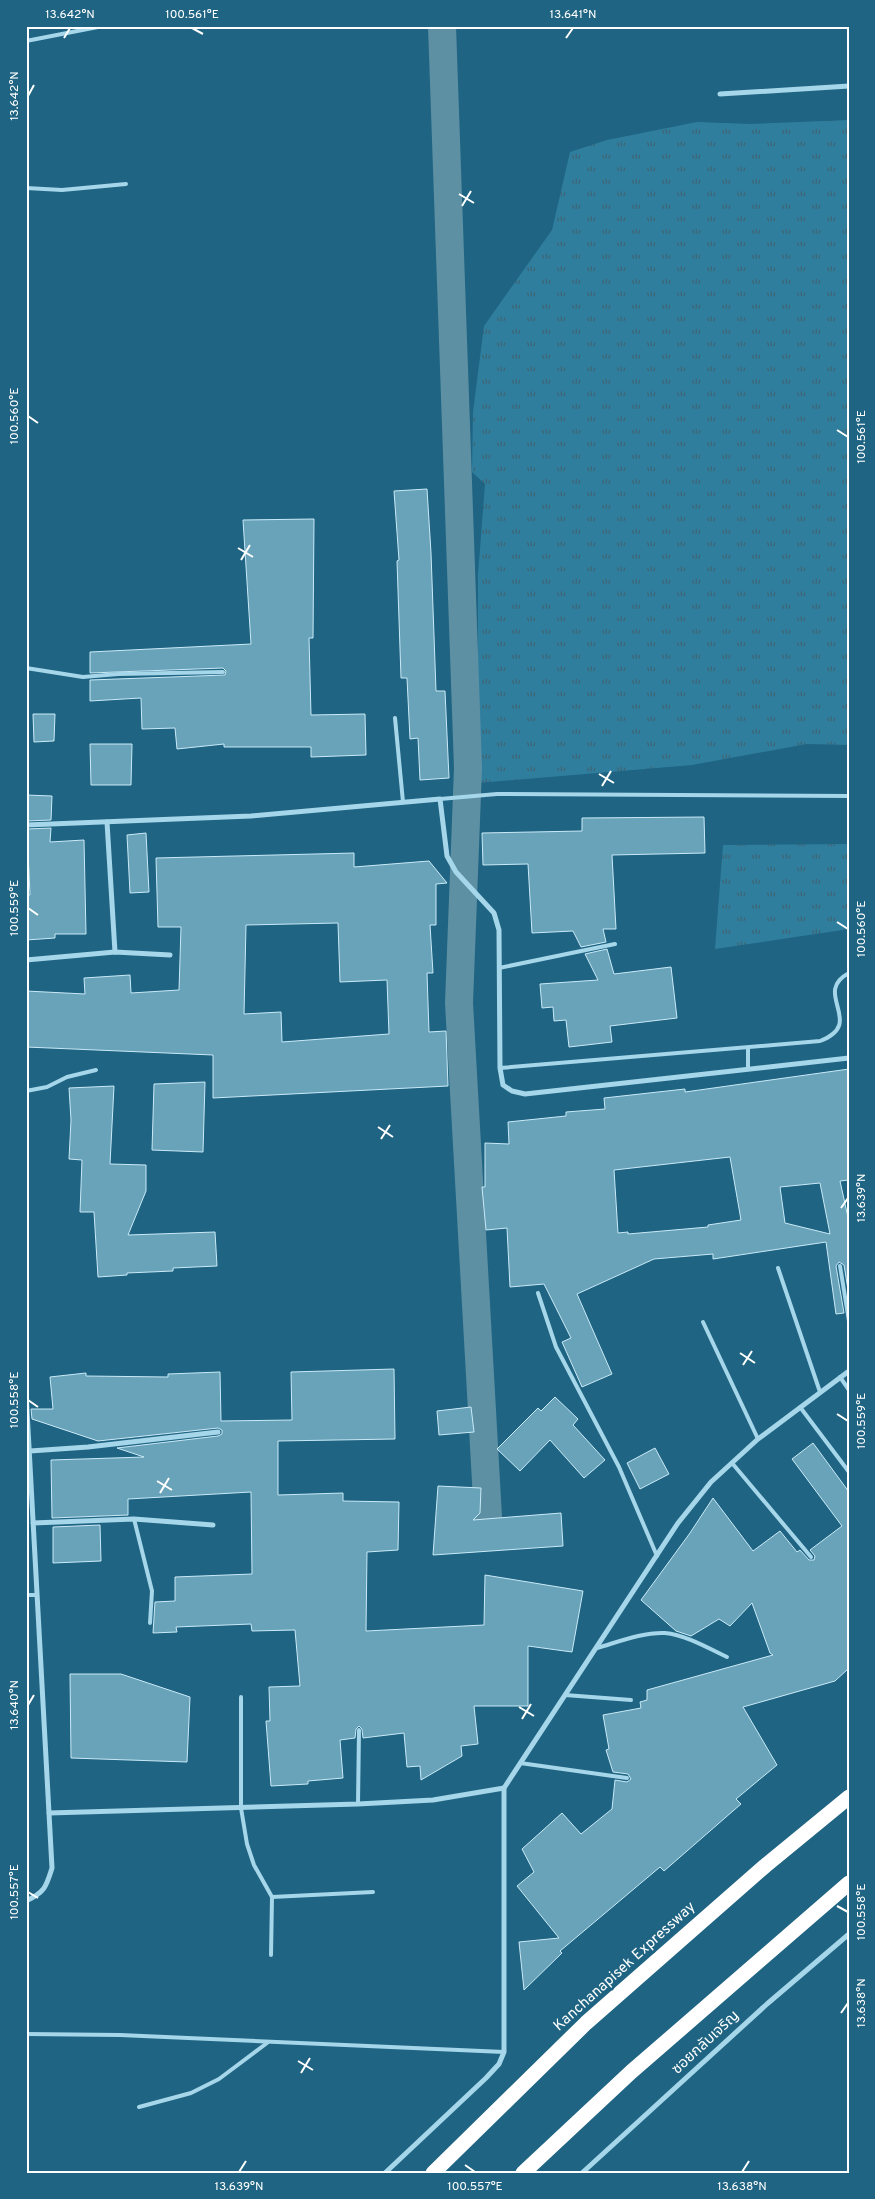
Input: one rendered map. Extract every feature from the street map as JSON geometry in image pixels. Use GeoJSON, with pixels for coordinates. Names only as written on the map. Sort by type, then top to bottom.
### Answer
{"type":"FeatureCollection","features":[{"type":"Feature","properties":{"kind":"highway","name":"Kanchanapisek Expressway"},"geometry":{"type":"LineString","coordinates":[[433,2173],[586,2023],[765,1866],[849,1797]]}},
{"type":"Feature","properties":{"kind":"highway"},"geometry":{"type":"LineString","coordinates":[[523,2173],[631,2072],[849,1883]]}},
{"type":"Feature","properties":{"kind":"street"},"geometry":{"type":"LineString","coordinates":[[720,94],[849,86]]}},
{"type":"Feature","properties":{"kind":"street"},"geometry":{"type":"LineString","coordinates":[[26,825],[251,816],[440,799],[447,856],[456,872],[494,913],[499,930],[500,1068],[503,1085],[512,1092],[525,1094],[849,1058]]}},
{"type":"Feature","properties":{"kind":"street"},"geometry":{"type":"LineString","coordinates":[[107,822],[115,952]]}},
{"type":"Feature","properties":{"kind":"street"},"geometry":{"type":"LineString","coordinates":[[26,960],[115,952],[170,955]]}},
{"type":"Feature","properties":{"kind":"street"},"geometry":{"type":"LineString","coordinates":[[385,2173],[486,2078],[499,2064],[504,2052],[504,1788],[678,1523],[711,1482],[758,1439],[849,1371]]}},
{"type":"Feature","properties":{"kind":"street"},"geometry":{"type":"LineString","coordinates":[[26,1392],[52,1868],[47,1885],[40,1895],[26,1901]]}},
{"type":"Feature","properties":{"kind":"street"},"geometry":{"type":"LineString","coordinates":[[30,1452],[218,1432]]}},
{"type":"Feature","properties":{"kind":"street"},"geometry":{"type":"LineString","coordinates":[[33,1523],[134,1519],[213,1525]]}},
{"type":"Feature","properties":{"kind":"street"},"geometry":{"type":"LineString","coordinates":[[49,1813],[433,1800],[504,1788]]}},
{"type":"Feature","properties":{"kind":"street","name":"ซอยกลับเจริญ"},"geometry":{"type":"LineString","coordinates":[[582,2173],[767,2004],[849,1934]]}},
{"type":"Feature","properties":{"kind":"lane"},"geometry":{"type":"LineString","coordinates":[[26,41],[103,26]]}},
{"type":"Feature","properties":{"kind":"lane"},"geometry":{"type":"LineString","coordinates":[[26,188],[62,190],[126,184]]}},
{"type":"Feature","properties":{"kind":"lane"},"geometry":{"type":"LineString","coordinates":[[26,668],[83,677],[118,674],[223,672]]}},
{"type":"Feature","properties":{"kind":"lane"},"geometry":{"type":"LineString","coordinates":[[395,718],[403,802]]}},
{"type":"Feature","properties":{"kind":"lane"},"geometry":{"type":"LineString","coordinates":[[440,799],[497,794],[849,796]]}},
{"type":"Feature","properties":{"kind":"lane"},"geometry":{"type":"LineString","coordinates":[[499,968],[615,944]]}},
{"type":"Feature","properties":{"kind":"lane"},"geometry":{"type":"LineString","coordinates":[[500,1068],[820,1041],[832,1036],[838,1030],[840,1018],[834,991],[838,981],[849,973]]}},
{"type":"Feature","properties":{"kind":"lane"},"geometry":{"type":"LineString","coordinates":[[748,1048],[748,1069]]}},
{"type":"Feature","properties":{"kind":"lane"},"geometry":{"type":"LineString","coordinates":[[26,1091],[47,1087],[67,1077],[96,1070]]}},
{"type":"Feature","properties":{"kind":"lane"},"geometry":{"type":"LineString","coordinates":[[840,1266],[849,1321]]}},
{"type":"Feature","properties":{"kind":"lane"},"geometry":{"type":"LineString","coordinates":[[778,1268],[820,1392]]}},
{"type":"Feature","properties":{"kind":"lane"},"geometry":{"type":"LineString","coordinates":[[538,1293],[556,1347],[619,1467],[657,1556]]}},
{"type":"Feature","properties":{"kind":"lane"},"geometry":{"type":"LineString","coordinates":[[703,1322],[758,1439]]}},
{"type":"Feature","properties":{"kind":"lane"},"geometry":{"type":"LineString","coordinates":[[840,1377],[849,1390]]}},
{"type":"Feature","properties":{"kind":"lane"},"geometry":{"type":"LineString","coordinates":[[800,1407],[849,1472]]}},
{"type":"Feature","properties":{"kind":"lane"},"geometry":{"type":"LineString","coordinates":[[732,1463],[811,1558]]}},
{"type":"Feature","properties":{"kind":"lane"},"geometry":{"type":"LineString","coordinates":[[134,1519],[152,1591],[150,1623]]}},
{"type":"Feature","properties":{"kind":"lane"},"geometry":{"type":"LineString","coordinates":[[26,1595],[37,1595]]}},
{"type":"Feature","properties":{"kind":"lane"},"geometry":{"type":"LineString","coordinates":[[596,1648],[644,1635],[665,1633],[684,1638],[727,1657]]}},
{"type":"Feature","properties":{"kind":"lane"},"geometry":{"type":"LineString","coordinates":[[565,1695],[631,1700]]}},
{"type":"Feature","properties":{"kind":"lane"},"geometry":{"type":"LineString","coordinates":[[242,1697],[241,1808],[254,1865],[272,1896],[270,1954]]}},
{"type":"Feature","properties":{"kind":"lane"},"geometry":{"type":"LineString","coordinates":[[358,1804],[359,1730]]}},
{"type":"Feature","properties":{"kind":"lane"},"geometry":{"type":"LineString","coordinates":[[520,1763],[627,1778]]}},
{"type":"Feature","properties":{"kind":"lane"},"geometry":{"type":"LineString","coordinates":[[272,1896],[373,1892]]}},
{"type":"Feature","properties":{"kind":"lane"},"geometry":{"type":"LineString","coordinates":[[26,2034],[120,2035],[504,2052]]}},
{"type":"Feature","properties":{"kind":"lane"},"geometry":{"type":"LineString","coordinates":[[139,2107],[191,2093],[219,2079],[267,2042]]}},
{"type":"Feature","properties":{"kind":"green space"},"geometry":{"type":"Polygon","coordinates":[[[849,120],[849,745],[807,744],[692,765],[478,783],[478,575],[485,484],[472,472],[473,412],[484,326],[552,230],[570,152],[607,140],[697,122],[750,124],[849,120]]]}},
{"type":"Feature","properties":{"kind":"green space"},"geometry":{"type":"Polygon","coordinates":[[[849,844],[849,929],[715,949],[723,845],[849,844]]]}},
{"type":"Feature","properties":{"kind":"building"},"geometry":{"type":"Polygon","coordinates":[[[427,489],[436,691],[445,691],[449,778],[420,780],[418,738],[410,739],[407,678],[401,678],[397,561],[399,560],[394,491],[427,489]]]}},
{"type":"Feature","properties":{"kind":"building"},"geometry":{"type":"Polygon","coordinates":[[[314,519],[313,638],[309,638],[311,715],[365,714],[366,755],[311,757],[311,747],[224,747],[224,744],[177,749],[175,728],[142,729],[141,698],[90,701],[90,680],[225,675],[226,671],[223,668],[90,673],[90,652],[251,644],[243,520],[314,519]]]}},
{"type":"Feature","properties":{"kind":"building"},"geometry":{"type":"Polygon","coordinates":[[[33,714],[55,714],[54,741],[34,742],[33,714]]]}},
{"type":"Feature","properties":{"kind":"building"},"geometry":{"type":"Polygon","coordinates":[[[90,744],[132,744],[131,785],[91,785],[90,744]]]}},
{"type":"Feature","properties":{"kind":"building"},"geometry":{"type":"Polygon","coordinates":[[[26,795],[52,796],[51,820],[27,821],[26,795]]]}},
{"type":"Feature","properties":{"kind":"building"},"geometry":{"type":"Polygon","coordinates":[[[704,817],[705,853],[612,855],[616,929],[603,929],[606,942],[581,947],[573,931],[532,933],[528,864],[483,865],[482,833],[582,831],[582,818],[704,817]]]}},
{"type":"Feature","properties":{"kind":"building"},"geometry":{"type":"Polygon","coordinates":[[[51,828],[50,842],[84,840],[86,934],[55,934],[55,938],[26,940],[26,895],[30,895],[27,829],[51,828]]]}},
{"type":"Feature","properties":{"kind":"building"},"geometry":{"type":"Polygon","coordinates":[[[146,833],[149,892],[130,893],[127,835],[146,833]]]}},
{"type":"Feature","properties":{"kind":"building"},"geometry":{"type":"Polygon","coordinates":[[[354,853],[354,867],[429,861],[447,883],[436,884],[436,925],[430,925],[433,973],[427,973],[429,1032],[446,1031],[448,1086],[213,1098],[213,1055],[26,1047],[26,991],[85,994],[84,978],[130,975],[131,993],[179,990],[181,927],[158,927],[156,858],[354,853]],[[338,923],[246,925],[244,1014],[281,1012],[282,1042],[389,1034],[387,980],[340,982],[338,923]]]}},
{"type":"Feature","properties":{"kind":"building"},"geometry":{"type":"Polygon","coordinates":[[[607,949],[614,974],[671,967],[677,1018],[610,1026],[612,1042],[569,1047],[566,1020],[554,1021],[553,1007],[542,1008],[540,984],[598,980],[585,954],[607,949]]]}},
{"type":"Feature","properties":{"kind":"building"},"geometry":{"type":"Polygon","coordinates":[[[849,1069],[849,1180],[840,1181],[849,1222],[849,1296],[844,1265],[839,1262],[836,1266],[844,1313],[836,1314],[826,1242],[713,1259],[713,1254],[654,1259],[577,1294],[612,1374],[582,1387],[562,1342],[571,1338],[544,1284],[510,1287],[507,1228],[486,1230],[482,1187],[485,1187],[485,1143],[509,1144],[508,1122],[566,1116],[566,1112],[605,1109],[604,1098],[685,1089],[685,1092],[849,1069]],[[730,1157],[614,1170],[618,1233],[628,1232],[628,1234],[708,1227],[708,1225],[741,1220],[730,1157]],[[820,1183],[780,1187],[785,1223],[830,1234],[820,1183]]]}},
{"type":"Feature","properties":{"kind":"building"},"geometry":{"type":"Polygon","coordinates":[[[205,1082],[203,1152],[152,1150],[154,1084],[205,1082]]]}},
{"type":"Feature","properties":{"kind":"building"},"geometry":{"type":"Polygon","coordinates":[[[114,1086],[110,1164],[146,1165],[146,1191],[128,1235],[215,1232],[217,1266],[173,1268],[173,1271],[127,1273],[127,1275],[98,1277],[94,1212],[80,1212],[82,1160],[69,1159],[71,1120],[69,1088],[114,1086]]]}},
{"type":"Feature","properties":{"kind":"building"},"geometry":{"type":"Polygon","coordinates":[[[394,1369],[395,1439],[278,1441],[278,1495],[343,1493],[343,1501],[399,1502],[398,1550],[367,1552],[366,1631],[484,1625],[485,1575],[583,1591],[572,1652],[528,1646],[528,1706],[474,1706],[478,1744],[461,1746],[462,1756],[421,1780],[420,1766],[407,1767],[404,1733],[363,1738],[362,1729],[359,1726],[356,1729],[355,1738],[340,1740],[343,1778],[308,1781],[308,1784],[271,1786],[266,1721],[270,1721],[269,1687],[300,1686],[295,1630],[252,1631],[251,1624],[176,1627],[177,1632],[153,1633],[155,1602],[175,1601],[175,1577],[252,1574],[251,1492],[128,1499],[128,1515],[52,1518],[51,1460],[144,1457],[117,1448],[218,1436],[222,1434],[222,1430],[218,1428],[98,1441],[32,1419],[31,1409],[53,1409],[50,1377],[86,1373],[86,1376],[168,1377],[168,1374],[220,1372],[221,1421],[292,1420],[291,1372],[394,1369]]]}},
{"type":"Feature","properties":{"kind":"building"},"geometry":{"type":"Polygon","coordinates":[[[555,1397],[578,1419],[573,1425],[605,1460],[584,1478],[550,1440],[520,1471],[497,1449],[538,1408],[541,1411],[555,1397]]]}},
{"type":"Feature","properties":{"kind":"building"},"geometry":{"type":"Polygon","coordinates":[[[471,1407],[474,1432],[439,1435],[437,1411],[471,1407]]]}},
{"type":"Feature","properties":{"kind":"building"},"geometry":{"type":"Polygon","coordinates":[[[813,1443],[849,1492],[849,1668],[835,1681],[743,1707],[777,1765],[736,1799],[741,1804],[664,1871],[660,1867],[560,1951],[562,1953],[524,1990],[519,1942],[559,1938],[517,1886],[534,1872],[522,1849],[562,1813],[581,1834],[612,1809],[615,1780],[627,1782],[631,1779],[628,1774],[613,1772],[606,1750],[609,1749],[603,1715],[641,1708],[640,1702],[647,1700],[647,1690],[773,1655],[770,1653],[752,1603],[730,1626],[719,1619],[691,1636],[676,1631],[641,1600],[713,1498],[753,1551],[780,1531],[797,1552],[800,1550],[809,1560],[814,1560],[815,1556],[810,1550],[842,1526],[792,1459],[813,1443]]]}},
{"type":"Feature","properties":{"kind":"building"},"geometry":{"type":"Polygon","coordinates":[[[655,1448],[669,1474],[640,1489],[627,1463],[655,1448]]]}},
{"type":"Feature","properties":{"kind":"building"},"geometry":{"type":"Polygon","coordinates":[[[438,1486],[481,1488],[480,1513],[473,1520],[561,1513],[563,1546],[433,1555],[438,1486]]]}},
{"type":"Feature","properties":{"kind":"building"},"geometry":{"type":"Polygon","coordinates":[[[100,1525],[101,1561],[53,1563],[53,1527],[100,1525]]]}},
{"type":"Feature","properties":{"kind":"building"},"geometry":{"type":"Polygon","coordinates":[[[70,1674],[121,1674],[190,1697],[187,1762],[71,1758],[70,1674]]]}},
{"type":"Feature","properties":{"kind":"waterway"},"geometry":{"type":"LineString","coordinates":[[442,26],[468,768],[459,1003],[488,1517]]}}]}
